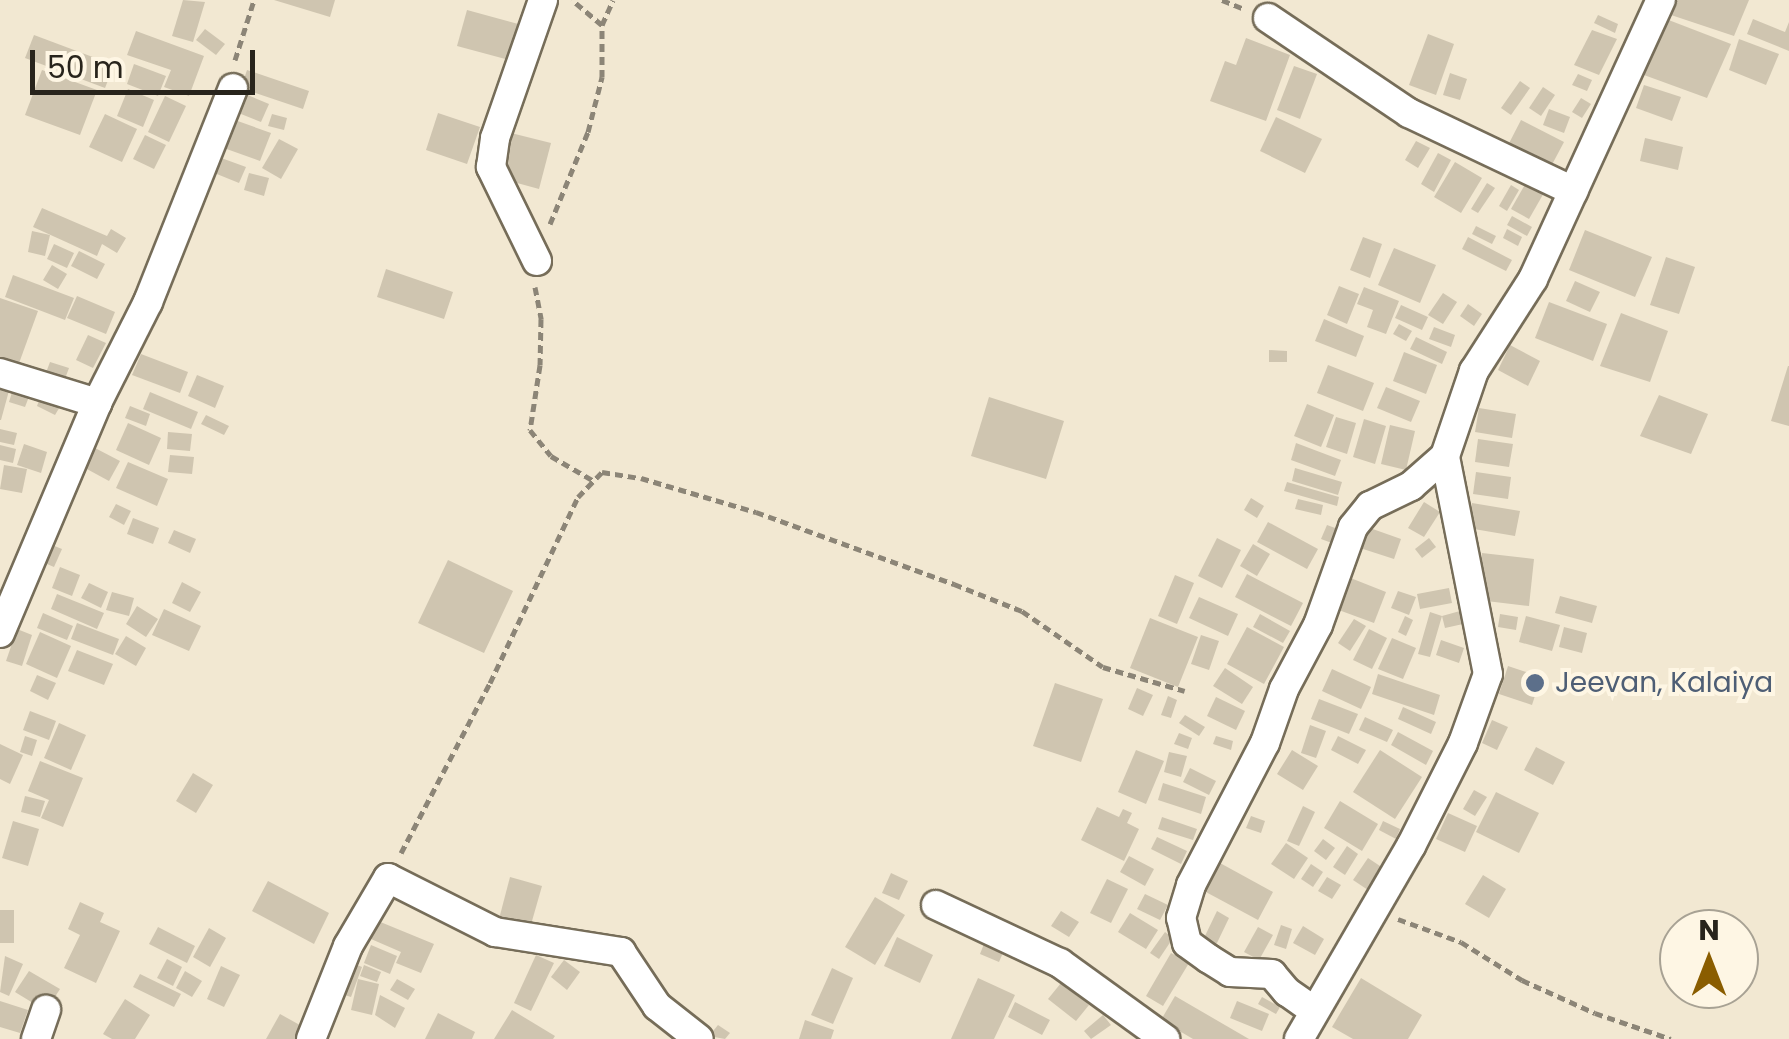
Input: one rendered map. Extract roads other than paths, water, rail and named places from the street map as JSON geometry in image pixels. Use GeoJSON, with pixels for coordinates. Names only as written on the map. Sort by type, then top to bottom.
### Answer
{"type":"FeatureCollection","features":[{"type":"Feature","properties":{"kind":"street"},"geometry":{"type":"LineString","coordinates":[[537,261],[491,167],[494,138],[543,0]]}},
{"type":"Feature","properties":{"kind":"street"},"geometry":{"type":"LineString","coordinates":[[1313,1010],[1287,992],[1272,974],[1230,972],[1187,942],[1181,918],[1191,886],[1265,743],[1284,689],[1318,625],[1353,527],[1370,506],[1411,486],[1445,456],[1474,371],[1533,279],[1661,0]]}},
{"type":"Feature","properties":{"kind":"street"},"geometry":{"type":"LineString","coordinates":[[1268,18],[1409,113],[1573,191]]}},
{"type":"Feature","properties":{"kind":"street"},"geometry":{"type":"LineString","coordinates":[[0,633],[96,403],[148,302],[233,88]]}},
{"type":"Feature","properties":{"kind":"street"},"geometry":{"type":"LineString","coordinates":[[0,373],[96,403]]}},
{"type":"Feature","properties":{"kind":"street"},"geometry":{"type":"LineString","coordinates":[[1299,1039],[1411,846],[1463,742],[1488,674],[1445,456]]}},
{"type":"Feature","properties":{"kind":"street"},"geometry":{"type":"LineString","coordinates":[[311,1039],[348,946],[388,878],[495,932],[621,952],[656,1006],[700,1039]]}},
{"type":"Feature","properties":{"kind":"street"},"geometry":{"type":"LineString","coordinates":[[936,906],[1060,963],[1165,1039]]}},
{"type":"Feature","properties":{"kind":"street"},"geometry":{"type":"LineString","coordinates":[[36,1039],[46,1010]]}},
{"type":"Feature","properties":{"kind":"place","name":"Jeevan, Kalaiya"},"geometry":{"type":"Point","coordinates":[1535,683]}}]}
